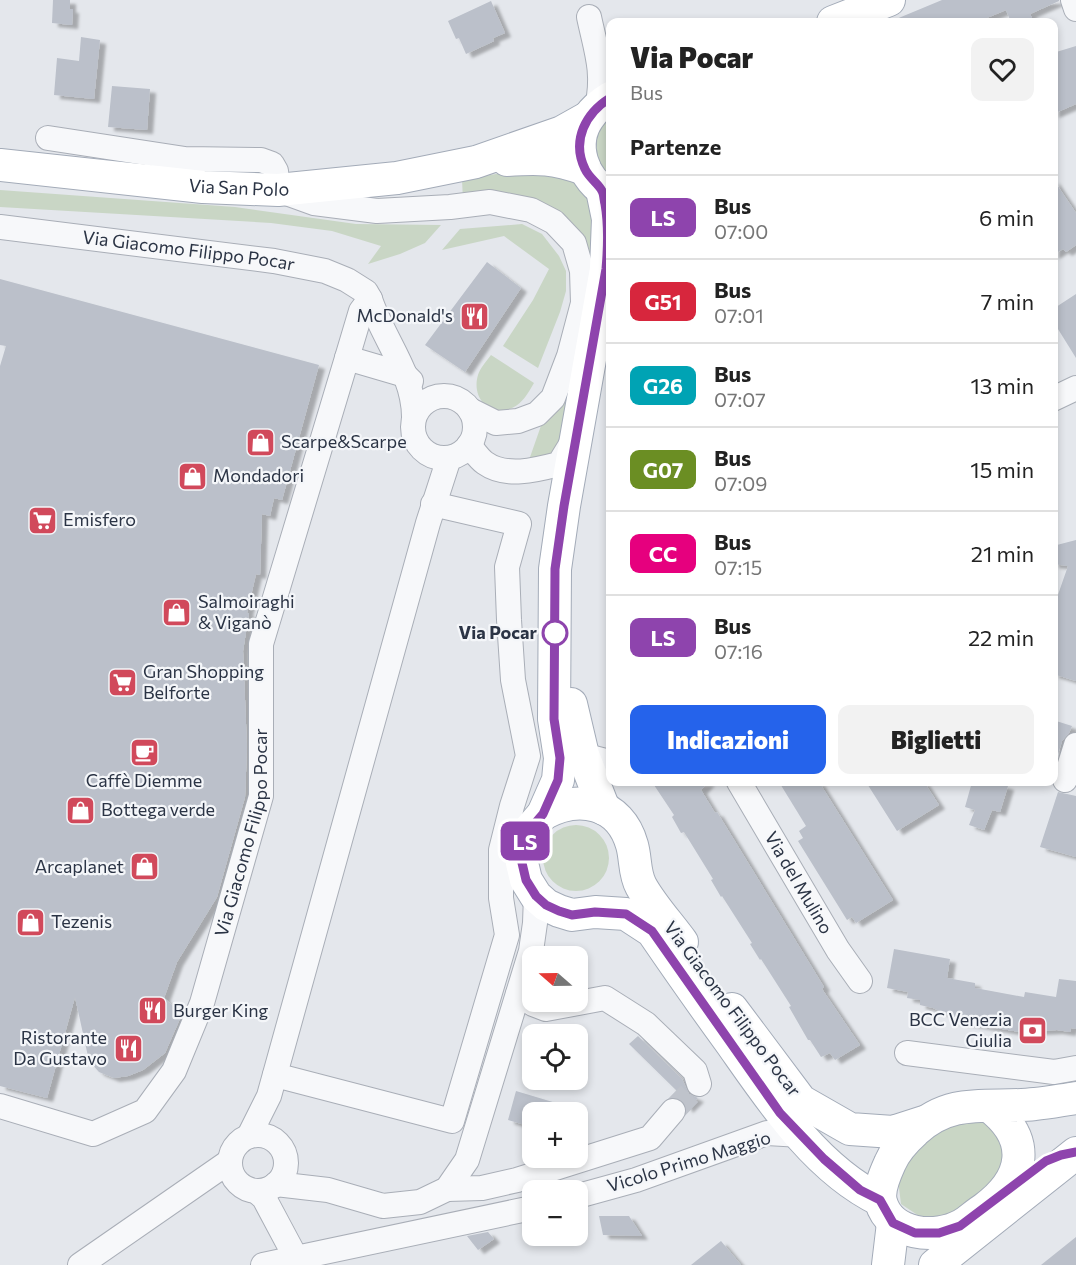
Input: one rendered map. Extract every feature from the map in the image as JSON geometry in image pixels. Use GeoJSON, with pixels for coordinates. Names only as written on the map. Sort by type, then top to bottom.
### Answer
{"type":"FeatureCollection","features":[{"type":"Feature","properties":{"kind":"main road"},"geometry":{"type":"LineString","coordinates":[[842,18],[889,0]]}},
{"type":"Feature","properties":{"kind":"main road"},"geometry":{"type":"LineString","coordinates":[[598,108],[580,143],[581,157],[599,185],[606,211]]}},
{"type":"Feature","properties":{"kind":"main road","name":"Via San Polo"},"geometry":{"type":"LineString","coordinates":[[0,165],[203,187],[278,190],[397,178],[476,162],[562,132],[598,108]]}},
{"type":"Feature","properties":{"kind":"main road","name":"Via San Polo"},"geometry":{"type":"LineString","coordinates":[[476,162],[541,158],[558,160],[599,185]]}},
{"type":"Feature","properties":{"kind":"main road"},"geometry":{"type":"LineString","coordinates":[[536,896],[526,880],[522,863],[524,845],[531,828],[543,814],[558,780],[560,758],[554,719],[555,569],[606,269]]}},
{"type":"Feature","properties":{"kind":"main road","name":"Via Giacomo Filippo Pocar"},"geometry":{"type":"LineString","coordinates":[[606,361],[573,571],[570,710],[597,758],[604,809],[617,818],[627,832],[633,848],[633,864],[640,885],[801,1101],[850,1129],[893,1132],[924,1122]]}},
{"type":"Feature","properties":{"kind":"main road"},"geometry":{"type":"LineString","coordinates":[[543,814],[557,806],[573,803],[589,803],[604,809]]}},
{"type":"Feature","properties":{"kind":"main road"},"geometry":{"type":"LineString","coordinates":[[584,913],[609,905],[621,894],[630,880],[633,864]]}},
{"type":"Feature","properties":{"kind":"main road","name":"Via Giacomo Filippo Pocar"},"geometry":{"type":"LineString","coordinates":[[536,896],[546,905],[559,911],[626,914],[652,931],[780,1113],[824,1159],[887,1211]]}},
{"type":"Feature","properties":{"kind":"main road"},"geometry":{"type":"LineString","coordinates":[[888,1265],[887,1211],[883,1179],[892,1158],[906,1139],[924,1122],[953,1108],[975,1105],[1036,1104],[1076,1098]]}},
{"type":"Feature","properties":{"kind":"main road"},"geometry":{"type":"LineString","coordinates":[[988,1106],[1003,1116],[1015,1134],[1019,1152],[1016,1170],[1008,1187],[995,1201]]}},
{"type":"Feature","properties":{"kind":"main road"},"geometry":{"type":"LineString","coordinates":[[923,1265],[942,1249],[960,1226],[1046,1161],[1076,1152]]}},
{"type":"Feature","properties":{"kind":"main road"},"geometry":{"type":"LineString","coordinates":[[935,1265],[1076,1152]]}},
{"type":"Feature","properties":{"kind":"main road"},"geometry":{"type":"LineString","coordinates":[[887,1211],[915,1233],[939,1233],[960,1226]]}},
{"type":"Feature","properties":{"kind":"street"},"geometry":{"type":"LineString","coordinates":[[1073,0],[1076,9]]}},
{"type":"Feature","properties":{"kind":"street"},"geometry":{"type":"LineString","coordinates":[[585,9],[606,44]]}},
{"type":"Feature","properties":{"kind":"street"},"geometry":{"type":"LineString","coordinates":[[585,9],[601,73],[598,108]]}},
{"type":"Feature","properties":{"kind":"street"},"geometry":{"type":"LineString","coordinates":[[48,138],[185,159],[261,160],[272,164],[276,171],[278,190],[314,203],[377,211],[450,207],[490,202],[531,210],[554,222],[574,243],[582,270],[583,303],[569,356],[553,398],[537,414],[518,421],[496,423],[470,410],[460,399],[423,392],[405,375],[347,357]]}},
{"type":"Feature","properties":{"kind":"street","name":"Via Giacomo Filippo Pocar"},"geometry":{"type":"LineString","coordinates":[[0,226],[284,263],[325,272],[346,280],[366,292],[370,299],[414,399],[414,417]]}},
{"type":"Feature","properties":{"kind":"street","name":"Via Giacomo Filippo Pocar"},"geometry":{"type":"LineString","coordinates":[[0,1106],[93,1134],[145,1112],[174,1071],[202,1003],[261,796],[261,644],[347,357],[362,311],[370,299]]}},
{"type":"Feature","properties":{"kind":"street"},"geometry":{"type":"LineString","coordinates":[[1058,397],[1076,388]]}},
{"type":"Feature","properties":{"kind":"street"},"geometry":{"type":"LineString","coordinates":[[433,504],[432,482],[424,451],[414,435],[414,417],[423,403],[438,396]]}},
{"type":"Feature","properties":{"kind":"street"},"geometry":{"type":"LineString","coordinates":[[259,1137],[433,504],[459,451],[475,428],[470,410]]}},
{"type":"Feature","properties":{"kind":"street"},"geometry":{"type":"LineString","coordinates":[[424,451],[440,458],[459,451],[500,470],[531,472],[559,464],[572,444],[580,418]]}},
{"type":"Feature","properties":{"kind":"street"},"geometry":{"type":"LineString","coordinates":[[272,1085],[452,1121],[507,936],[501,898],[501,850],[528,756],[513,680],[509,620],[507,567],[519,524],[433,504]]}},
{"type":"Feature","properties":{"kind":"street"},"geometry":{"type":"LineString","coordinates":[[1065,780],[1076,745]]}},
{"type":"Feature","properties":{"kind":"street","name":"Via del Mulino"},"geometry":{"type":"LineString","coordinates":[[741,786],[838,950],[860,981]]}},
{"type":"Feature","properties":{"kind":"street"},"geometry":{"type":"LineString","coordinates":[[532,946],[536,896]]}},
{"type":"Feature","properties":{"kind":"street"},"geometry":{"type":"LineString","coordinates":[[535,946],[550,928],[584,913]]}},
{"type":"Feature","properties":{"kind":"street"},"geometry":{"type":"LineString","coordinates":[[447,1189],[467,1160],[522,980]]}},
{"type":"Feature","properties":{"kind":"street"},"geometry":{"type":"LineString","coordinates":[[518,993],[533,1004],[546,1008],[605,998],[646,1024],[695,1071],[699,1084]]}},
{"type":"Feature","properties":{"kind":"street"},"geometry":{"type":"LineString","coordinates":[[907,1053],[1054,1072],[1076,1068]]}},
{"type":"Feature","properties":{"kind":"street"},"geometry":{"type":"LineString","coordinates":[[257,1177],[328,1190],[383,1206],[420,1202],[447,1189],[482,1188],[518,1180],[650,1138],[673,1111]]}},
{"type":"Feature","properties":{"kind":"street","name":"Vicolo Primo Maggio"},"geometry":{"type":"LineString","coordinates":[[588,1193],[636,1180],[767,1133],[801,1135]]}},
{"type":"Feature","properties":{"kind":"street"},"geometry":{"type":"LineString","coordinates":[[80,1265],[152,1217],[257,1177],[285,1156],[281,1148],[259,1137],[235,1146],[257,1177],[264,1198],[296,1258]]}},
{"type":"Feature","properties":{"kind":"street"},"geometry":{"type":"LineString","coordinates":[[262,1265],[522,1210]]}},
{"type":"Feature","properties":{"kind":"green space"},"geometry":{"type":"Polygon","coordinates":[[[606,120],[606,173],[598,164],[593,149],[595,137],[606,120]]]}},
{"type":"Feature","properties":{"kind":"green space"},"geometry":{"type":"Polygon","coordinates":[[[553,169],[579,181],[597,209],[572,419],[547,461],[529,460],[543,420],[576,364],[570,223],[463,200],[462,180],[513,171],[553,169]]]}},
{"type":"Feature","properties":{"kind":"green space"},"geometry":{"type":"Polygon","coordinates":[[[0,190],[235,207],[356,224],[441,225],[425,243],[368,264],[381,246],[332,231],[271,223],[0,207],[0,190]]]}},
{"type":"Feature","properties":{"kind":"green space"},"geometry":{"type":"Polygon","coordinates":[[[522,224],[542,234],[559,256],[566,271],[566,291],[560,312],[538,368],[503,346],[533,300],[549,269],[504,236],[442,250],[460,229],[522,224]]]}},
{"type":"Feature","properties":{"kind":"green space"},"geometry":{"type":"Polygon","coordinates":[[[491,355],[534,383],[522,401],[512,408],[496,410],[490,408],[484,404],[477,391],[478,375],[491,355]]]}},
{"type":"Feature","properties":{"kind":"green space"},"geometry":{"type":"Polygon","coordinates":[[[570,825],[582,825],[594,830],[604,840],[609,858],[607,871],[594,886],[582,891],[570,891],[558,886],[548,876],[543,864],[543,852],[548,840],[558,830],[570,825]]]}},
{"type":"Feature","properties":{"kind":"green space"},"geometry":{"type":"Polygon","coordinates":[[[973,1120],[993,1125],[1011,1156],[982,1201],[940,1219],[919,1216],[901,1204],[898,1180],[912,1155],[928,1138],[947,1126],[973,1120]]]}},
{"type":"Feature","properties":{"kind":"building"},"geometry":{"type":"Polygon","coordinates":[[[53,0],[70,0],[70,9],[73,9],[72,25],[52,23],[53,0]]]}},
{"type":"Feature","properties":{"kind":"building"},"geometry":{"type":"Polygon","coordinates":[[[942,0],[1059,0],[1030,14],[1032,18],[1009,18],[1006,10],[987,18],[899,18],[942,0]]]}},
{"type":"Feature","properties":{"kind":"building"},"geometry":{"type":"Polygon","coordinates":[[[491,1],[505,33],[493,38],[494,41],[466,54],[448,21],[491,1]]]}},
{"type":"Feature","properties":{"kind":"building"},"geometry":{"type":"Polygon","coordinates":[[[81,37],[100,40],[94,99],[54,95],[57,58],[79,61],[81,37]]]}},
{"type":"Feature","properties":{"kind":"building"},"geometry":{"type":"Polygon","coordinates":[[[1076,46],[1076,104],[1058,112],[1058,51],[1076,46]]]}},
{"type":"Feature","properties":{"kind":"building"},"geometry":{"type":"Polygon","coordinates":[[[112,86],[150,89],[147,130],[108,127],[112,86]]]}},
{"type":"Feature","properties":{"kind":"building"},"geometry":{"type":"Polygon","coordinates":[[[1058,186],[1076,213],[1076,245],[1066,252],[1063,249],[1058,252],[1058,186]]]}},
{"type":"Feature","properties":{"kind":"building","name":"McDonald's"},"geometry":{"type":"Polygon","coordinates":[[[487,262],[521,288],[465,372],[425,345],[487,262]]]}},
{"type":"Feature","properties":{"kind":"building","name":"Gran Shopping Belforte"},"geometry":{"type":"Polygon","coordinates":[[[0,279],[319,365],[282,500],[274,498],[270,516],[262,514],[260,575],[256,574],[247,613],[249,613],[243,651],[247,748],[245,797],[217,897],[177,962],[164,998],[182,1014],[165,1053],[143,1070],[114,1078],[99,1072],[89,1061],[75,997],[47,1098],[0,1086],[0,366],[6,346],[0,345],[0,279]]]}},
{"type":"Feature","properties":{"kind":"building"},"geometry":{"type":"Polygon","coordinates":[[[1076,294],[1076,358],[1058,329],[1058,306],[1076,294]]]}},
{"type":"Feature","properties":{"kind":"building"},"geometry":{"type":"Polygon","coordinates":[[[1076,540],[1076,681],[1058,676],[1058,595],[1068,566],[1058,565],[1058,545],[1076,540]]]}},
{"type":"Feature","properties":{"kind":"building"},"geometry":{"type":"Polygon","coordinates":[[[1058,722],[1072,726],[1062,741],[1058,754],[1058,722]]]}},
{"type":"Feature","properties":{"kind":"building"},"geometry":{"type":"Polygon","coordinates":[[[655,786],[705,786],[701,790],[715,813],[717,812],[824,987],[822,989],[860,1045],[835,1060],[830,1053],[821,1057],[808,1040],[789,1007],[791,1006],[721,897],[711,880],[713,879],[684,832],[681,833],[672,817],[674,815],[655,786]]]}},
{"type":"Feature","properties":{"kind":"building"},"geometry":{"type":"Polygon","coordinates":[[[781,786],[822,786],[893,900],[856,923],[852,917],[847,920],[798,841],[803,838],[799,831],[806,826],[781,786]]]}},
{"type":"Feature","properties":{"kind":"building"},"geometry":{"type":"Polygon","coordinates":[[[869,786],[927,786],[939,805],[897,831],[869,786]]]}},
{"type":"Feature","properties":{"kind":"building"},"geometry":{"type":"Polygon","coordinates":[[[971,786],[1008,786],[1000,812],[992,810],[984,830],[969,825],[975,810],[965,807],[971,786]]]}},
{"type":"Feature","properties":{"kind":"building"},"geometry":{"type":"Polygon","coordinates":[[[1058,792],[1076,796],[1076,857],[1040,847],[1058,792]]]}},
{"type":"Feature","properties":{"kind":"building"},"geometry":{"type":"Polygon","coordinates":[[[894,949],[950,959],[947,978],[975,983],[975,988],[1024,997],[1025,992],[1056,997],[1059,979],[1076,981],[1076,1029],[1071,1028],[1070,1032],[1037,1031],[1037,1035],[950,1020],[951,1016],[920,1005],[920,1000],[907,998],[908,992],[887,988],[894,949]]]}},
{"type":"Feature","properties":{"kind":"building"},"geometry":{"type":"Polygon","coordinates":[[[638,1036],[682,1079],[689,1094],[698,1098],[687,1109],[683,1101],[675,1097],[679,1093],[629,1044],[638,1036]]]}},
{"type":"Feature","properties":{"kind":"building"},"geometry":{"type":"Polygon","coordinates":[[[516,1091],[553,1102],[522,1102],[522,1124],[508,1120],[516,1091]]]}},
{"type":"Feature","properties":{"kind":"building"},"geometry":{"type":"Polygon","coordinates":[[[599,1216],[629,1216],[642,1236],[603,1235],[599,1216]]]}},
{"type":"Feature","properties":{"kind":"building"},"geometry":{"type":"Polygon","coordinates":[[[488,1232],[494,1239],[478,1250],[467,1236],[488,1232]]]}},
{"type":"Feature","properties":{"kind":"building"},"geometry":{"type":"Polygon","coordinates":[[[1076,1237],[1076,1265],[1041,1265],[1076,1237]]]}},
{"type":"Feature","properties":{"kind":"building"},"geometry":{"type":"Polygon","coordinates":[[[721,1241],[741,1265],[691,1265],[721,1241]]]}},
{"type":"Feature","properties":{"kind":"tunnel"},"geometry":{"type":"LineString","coordinates":[[673,1111],[699,1084]]}},
{"type":"Feature","properties":{"kind":"bus line","name":"LS"},"geometry":{"type":"LineString","coordinates":[[606,101],[587,118],[580,143],[585,169],[592,181],[602,190],[606,212]]}},
{"type":"Feature","properties":{"kind":"bus line","name":"LS"},"geometry":{"type":"LineString","coordinates":[[606,269],[555,569],[554,719],[560,758],[558,780],[543,814],[531,828],[524,845],[522,863],[526,880],[536,896],[546,905],[559,911],[572,915],[595,912],[626,914],[652,931],[780,1113],[824,1159],[860,1190],[880,1200],[893,1223],[915,1233],[939,1233],[960,1226],[1046,1161],[1076,1152]]}},
{"type":"Feature","properties":{"kind":"place","name":"McDonald's"},"geometry":{"type":"Point","coordinates":[474,316]}},
{"type":"Feature","properties":{"kind":"place","name":"Scarpe&Scarpe"},"geometry":{"type":"Point","coordinates":[260,442]}},
{"type":"Feature","properties":{"kind":"place","name":"Mondadori"},"geometry":{"type":"Point","coordinates":[192,476]}},
{"type":"Feature","properties":{"kind":"place","name":"Emisfero"},"geometry":{"type":"Point","coordinates":[42,520]}},
{"type":"Feature","properties":{"kind":"place","name":"Salmoiraghi & Viganò"},"geometry":{"type":"Point","coordinates":[177,612]}},
{"type":"Feature","properties":{"kind":"place","name":"Via Pocar"},"geometry":{"type":"Point","coordinates":[555,633]}},
{"type":"Feature","properties":{"kind":"place","name":"Gran Shopping Belforte"},"geometry":{"type":"Point","coordinates":[122,682]}},
{"type":"Feature","properties":{"kind":"place","name":"Caffè Diemme"},"geometry":{"type":"Point","coordinates":[144,752]}},
{"type":"Feature","properties":{"kind":"place","name":"Bottega verde"},"geometry":{"type":"Point","coordinates":[80,810]}},
{"type":"Feature","properties":{"kind":"place","name":"Arcaplanet"},"geometry":{"type":"Point","coordinates":[145,867]}},
{"type":"Feature","properties":{"kind":"place","name":"Tezenis"},"geometry":{"type":"Point","coordinates":[30,922]}},
{"type":"Feature","properties":{"kind":"place","name":"Burger King"},"geometry":{"type":"Point","coordinates":[152,1011]}},
{"type":"Feature","properties":{"kind":"place","name":"BCC Venezia Giulia"},"geometry":{"type":"Point","coordinates":[1033,1030]}},
{"type":"Feature","properties":{"kind":"place","name":"Ristorante Da Gustavo"},"geometry":{"type":"Point","coordinates":[128,1048]}}]}
